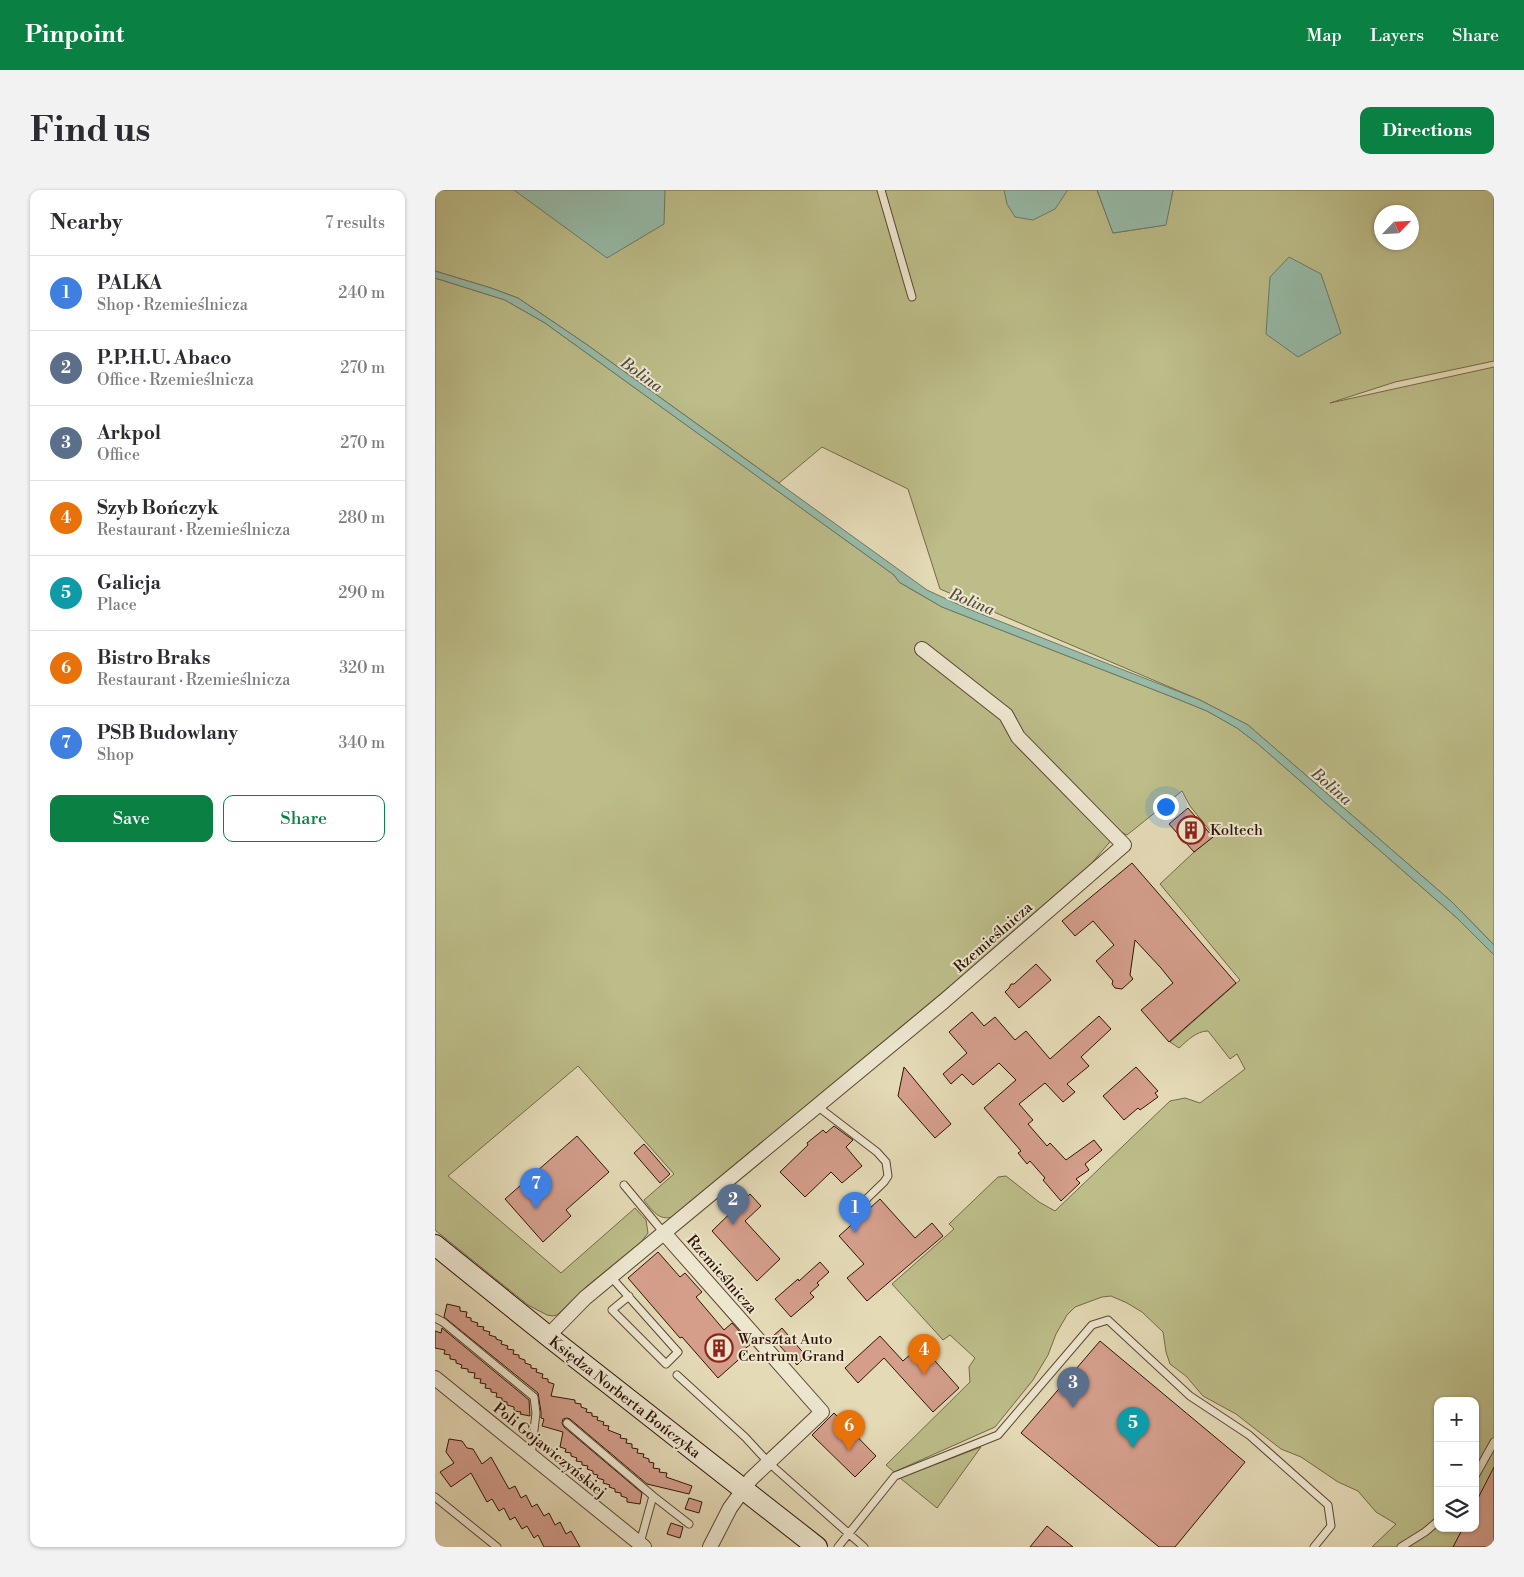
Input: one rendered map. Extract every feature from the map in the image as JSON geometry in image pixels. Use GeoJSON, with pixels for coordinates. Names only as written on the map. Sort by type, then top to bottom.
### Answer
{"type":"FeatureCollection","features":[{"type":"Feature","properties":{"kind":"street","name":"Rzemieślnicza"},"geometry":{"type":"LineString","coordinates":[[549,1336],[585,1298],[943,1002],[1124,845],[1017,737],[1006,715],[922,649]]}},
{"type":"Feature","properties":{"kind":"street","name":"Rzemieślnicza"},"geometry":{"type":"LineString","coordinates":[[664,1233],[822,1412],[751,1479],[730,1508],[710,1547]]}},
{"type":"Feature","properties":{"kind":"street","name":"Księdza Norberta Bończyka"},"geometry":{"type":"LineString","coordinates":[[435,1245],[817,1547]]}},
{"type":"Feature","properties":{"kind":"street","name":"Poli Gojawiczyńskiej"},"geometry":{"type":"LineString","coordinates":[[435,1378],[642,1545]]}},
{"type":"Feature","properties":{"kind":"lane"},"geometry":{"type":"LineString","coordinates":[[881,190],[912,297]]}},
{"type":"Feature","properties":{"kind":"lane"},"geometry":{"type":"LineString","coordinates":[[817,1106],[877,1152],[885,1162],[888,1176],[854,1211]]}},
{"type":"Feature","properties":{"kind":"lane"},"geometry":{"type":"LineString","coordinates":[[624,1185],[664,1233]]}},
{"type":"Feature","properties":{"kind":"lane"},"geometry":{"type":"LineString","coordinates":[[611,1277],[629,1296],[678,1352],[666,1364],[612,1310],[629,1296]]}},
{"type":"Feature","properties":{"kind":"lane"},"geometry":{"type":"LineString","coordinates":[[435,1318],[443,1322],[534,1397],[536,1413],[531,1456]]}},
{"type":"Feature","properties":{"kind":"lane"},"geometry":{"type":"LineString","coordinates":[[838,1547],[895,1476],[998,1434],[1092,1325],[1108,1320],[1190,1396],[1249,1435],[1328,1505],[1331,1526],[1314,1547]]}},
{"type":"Feature","properties":{"kind":"lane"},"geometry":{"type":"LineString","coordinates":[[677,1375],[745,1437],[769,1463],[863,1547]]}},
{"type":"Feature","properties":{"kind":"lane"},"geometry":{"type":"LineString","coordinates":[[567,1423],[689,1524]]}},
{"type":"Feature","properties":{"kind":"lane"},"geometry":{"type":"LineString","coordinates":[[1479,1469],[1494,1442]]}},
{"type":"Feature","properties":{"kind":"lane"},"geometry":{"type":"LineString","coordinates":[[642,1545],[653,1496]]}},
{"type":"Feature","properties":{"kind":"lane"},"geometry":{"type":"LineString","coordinates":[[435,1497],[497,1547]]}},
{"type":"Feature","properties":{"kind":"lane"},"geometry":{"type":"LineString","coordinates":[[1401,1547],[1434,1524]]}},
{"type":"Feature","properties":{"kind":"shaded area"},"geometry":{"type":"Polygon","coordinates":[[[435,190],[1097,190],[1113,233],[1165,225],[1173,190],[1494,190],[1494,361],[1395,382],[1330,403],[1494,367],[1494,945],[1452,902],[1248,725],[1200,700],[940,589],[908,489],[822,447],[779,483],[586,344],[518,298],[435,271],[435,190]]]}},
{"type":"Feature","properties":{"kind":"shaded area"},"geometry":{"type":"Polygon","coordinates":[[[514,190],[665,190],[664,224],[607,258],[514,190]]]}},
{"type":"Feature","properties":{"kind":"shaded area"},"geometry":{"type":"Polygon","coordinates":[[[1004,190],[1067,191],[1055,209],[1033,220],[1015,217],[1007,204],[1004,190]]]}},
{"type":"Feature","properties":{"kind":"shaded area"},"geometry":{"type":"Polygon","coordinates":[[[1097,190],[1173,190],[1166,225],[1113,233],[1097,190]]]}},
{"type":"Feature","properties":{"kind":"shaded area"},"geometry":{"type":"Polygon","coordinates":[[[1289,257],[1321,274],[1341,333],[1298,357],[1266,334],[1270,277],[1289,257]]]}},
{"type":"Feature","properties":{"kind":"shaded area"},"geometry":{"type":"Polygon","coordinates":[[[435,271],[518,298],[586,344],[927,590],[966,608],[1200,700],[1248,725],[1452,902],[1494,945],[1494,955],[1457,918],[1258,744],[1237,728],[1207,711],[942,607],[899,582],[894,575],[545,323],[505,300],[435,278],[435,271]]]}},
{"type":"Feature","properties":{"kind":"shaded area"},"geometry":{"type":"Polygon","coordinates":[[[435,278],[505,300],[545,323],[894,575],[899,582],[942,607],[1207,711],[1237,728],[1258,744],[1457,918],[1494,955],[1494,1547],[1372,1547],[1396,1524],[1376,1512],[1358,1491],[1338,1482],[1301,1457],[1281,1449],[1236,1414],[1203,1396],[1186,1376],[1170,1364],[1163,1332],[1142,1312],[1111,1296],[1102,1297],[1075,1307],[1067,1315],[1056,1334],[1048,1355],[1033,1380],[995,1427],[894,1472],[886,1465],[970,1382],[969,1367],[975,1358],[950,1335],[943,1340],[892,1284],[954,1229],[949,1224],[998,1177],[1006,1176],[1039,1202],[1055,1211],[1170,1101],[1185,1098],[1200,1103],[1245,1069],[1237,1054],[1230,1059],[1208,1031],[1196,1035],[1179,1048],[1170,1042],[1240,980],[1160,884],[1214,836],[1190,806],[1182,791],[1127,835],[1119,831],[1086,870],[1021,927],[672,1217],[660,1216],[644,1200],[674,1174],[578,1066],[448,1176],[561,1273],[635,1208],[646,1220],[648,1233],[641,1242],[587,1286],[557,1315],[547,1315],[528,1305],[435,1230],[435,278]]]}},
{"type":"Feature","properties":{"kind":"shaded area"},"geometry":{"type":"Polygon","coordinates":[[[981,1447],[937,1508],[900,1478],[981,1447]]]}},
{"type":"Feature","properties":{"kind":"building","name":"Koltech"},"geometry":{"type":"Polygon","coordinates":[[[1188,808],[1213,837],[1194,852],[1169,824],[1188,808]]]}},
{"type":"Feature","properties":{"kind":"building"},"geometry":{"type":"Polygon","coordinates":[[[1132,863],[1236,983],[1169,1042],[1141,1010],[1173,983],[1161,968],[1135,940],[1130,975],[1133,979],[1122,989],[1115,988],[1112,984],[1113,981],[1096,961],[1114,945],[1093,921],[1075,936],[1062,921],[1132,863]]]}},
{"type":"Feature","properties":{"kind":"building"},"geometry":{"type":"Polygon","coordinates":[[[1036,964],[1051,980],[1019,1008],[1005,992],[1011,984],[1014,984],[1036,964]]]}},
{"type":"Feature","properties":{"kind":"building"},"geometry":{"type":"Polygon","coordinates":[[[972,1012],[984,1026],[995,1017],[1015,1040],[1026,1031],[1050,1059],[1099,1016],[1111,1029],[1081,1057],[1089,1066],[1067,1084],[1075,1092],[1063,1102],[1045,1083],[1019,1104],[1033,1120],[1028,1124],[1047,1146],[1050,1143],[1066,1160],[1094,1140],[1102,1150],[1085,1164],[1089,1170],[1076,1179],[1080,1183],[1061,1201],[1030,1161],[1027,1164],[1018,1153],[1021,1151],[984,1108],[1016,1080],[999,1063],[973,1085],[962,1074],[951,1084],[943,1074],[967,1053],[949,1032],[972,1012]]]}},
{"type":"Feature","properties":{"kind":"building"},"geometry":{"type":"Polygon","coordinates":[[[904,1067],[951,1124],[935,1138],[898,1096],[904,1067]]]}},
{"type":"Feature","properties":{"kind":"building"},"geometry":{"type":"Polygon","coordinates":[[[1136,1067],[1158,1091],[1155,1093],[1158,1097],[1140,1110],[1138,1108],[1124,1120],[1103,1096],[1136,1067]]]}},
{"type":"Feature","properties":{"kind":"building"},"geometry":{"type":"Polygon","coordinates":[[[834,1126],[853,1140],[846,1147],[862,1166],[842,1183],[831,1172],[805,1197],[780,1172],[808,1145],[807,1143],[823,1130],[826,1133],[834,1126]]]}},
{"type":"Feature","properties":{"kind":"building"},"geometry":{"type":"Polygon","coordinates":[[[577,1136],[609,1172],[566,1210],[571,1216],[543,1242],[505,1199],[577,1136]]]}},
{"type":"Feature","properties":{"kind":"building"},"geometry":{"type":"Polygon","coordinates":[[[644,1144],[670,1174],[660,1183],[634,1153],[644,1144]]]}},
{"type":"Feature","properties":{"kind":"building"},"geometry":{"type":"Polygon","coordinates":[[[750,1194],[761,1206],[745,1221],[780,1259],[757,1281],[712,1231],[750,1194]]]}},
{"type":"Feature","properties":{"kind":"building"},"geometry":{"type":"Polygon","coordinates":[[[880,1199],[915,1238],[932,1223],[943,1236],[867,1301],[847,1278],[864,1264],[839,1236],[880,1199]]]}},
{"type":"Feature","properties":{"kind":"building"},"geometry":{"type":"Polygon","coordinates":[[[658,1252],[680,1277],[685,1273],[702,1292],[696,1297],[724,1330],[732,1323],[751,1344],[742,1351],[745,1354],[718,1378],[628,1278],[658,1252]]]}},
{"type":"Feature","properties":{"kind":"building"},"geometry":{"type":"Polygon","coordinates":[[[820,1262],[829,1272],[817,1283],[819,1285],[810,1293],[814,1297],[791,1317],[775,1299],[820,1262]]]}},
{"type":"Feature","properties":{"kind":"building"},"geometry":{"type":"Polygon","coordinates":[[[447,1304],[460,1307],[460,1311],[467,1312],[466,1317],[478,1323],[477,1326],[484,1327],[483,1330],[490,1332],[489,1335],[502,1341],[501,1344],[508,1346],[507,1349],[514,1350],[513,1354],[519,1355],[519,1358],[525,1360],[525,1363],[531,1365],[531,1368],[537,1369],[536,1372],[543,1374],[542,1378],[548,1379],[548,1382],[554,1384],[551,1396],[575,1400],[575,1403],[581,1404],[581,1407],[587,1409],[586,1412],[592,1413],[592,1416],[598,1417],[597,1420],[604,1422],[603,1425],[609,1426],[608,1430],[621,1435],[620,1438],[627,1439],[626,1443],[632,1444],[632,1448],[638,1449],[637,1453],[644,1454],[643,1457],[649,1459],[649,1462],[654,1463],[653,1468],[660,1469],[659,1472],[667,1473],[666,1477],[692,1486],[689,1494],[647,1484],[570,1419],[563,1419],[564,1427],[642,1493],[640,1504],[627,1502],[627,1498],[621,1496],[621,1493],[615,1492],[615,1489],[609,1487],[610,1485],[603,1483],[604,1480],[597,1478],[598,1475],[593,1474],[593,1471],[587,1469],[588,1466],[576,1461],[577,1458],[571,1456],[571,1453],[565,1452],[566,1449],[560,1447],[563,1432],[542,1426],[544,1419],[541,1418],[538,1393],[444,1317],[447,1304]]]}},
{"type":"Feature","properties":{"kind":"building"},"geometry":{"type":"Polygon","coordinates":[[[442,1328],[529,1400],[530,1416],[514,1411],[514,1407],[507,1405],[507,1402],[502,1401],[502,1398],[496,1397],[497,1393],[485,1388],[486,1384],[480,1383],[481,1379],[474,1378],[475,1373],[461,1368],[462,1365],[456,1363],[456,1360],[450,1359],[450,1355],[444,1354],[445,1350],[435,1348],[435,1331],[441,1333],[442,1328]]]}},
{"type":"Feature","properties":{"kind":"building"},"geometry":{"type":"Polygon","coordinates":[[[782,1328],[806,1356],[797,1365],[772,1337],[782,1328]]]}},
{"type":"Feature","properties":{"kind":"building"},"geometry":{"type":"Polygon","coordinates":[[[880,1336],[903,1361],[912,1353],[918,1359],[927,1352],[959,1388],[933,1412],[884,1358],[858,1383],[845,1368],[880,1336]]]}},
{"type":"Feature","properties":{"kind":"building"},"geometry":{"type":"Polygon","coordinates":[[[1100,1341],[1245,1462],[1175,1547],[1159,1547],[1021,1433],[1100,1341]]]}},
{"type":"Feature","properties":{"kind":"building"},"geometry":{"type":"Polygon","coordinates":[[[834,1413],[876,1456],[855,1477],[812,1435],[834,1413]]]}},
{"type":"Feature","properties":{"kind":"building"},"geometry":{"type":"Polygon","coordinates":[[[449,1439],[462,1441],[467,1448],[473,1449],[482,1464],[491,1457],[509,1489],[515,1486],[521,1498],[526,1495],[532,1507],[537,1504],[544,1516],[549,1513],[555,1525],[560,1522],[566,1534],[571,1531],[580,1547],[544,1547],[538,1535],[534,1538],[527,1526],[522,1529],[515,1517],[510,1520],[504,1508],[499,1511],[492,1499],[487,1502],[471,1473],[451,1487],[440,1472],[454,1463],[446,1452],[449,1439]]]}},
{"type":"Feature","properties":{"kind":"building"},"geometry":{"type":"Polygon","coordinates":[[[1494,1467],[1494,1547],[1453,1547],[1461,1532],[1479,1532],[1479,1496],[1494,1467]]]}},
{"type":"Feature","properties":{"kind":"building"},"geometry":{"type":"Polygon","coordinates":[[[689,1498],[702,1502],[699,1513],[685,1509],[689,1498]]]}},
{"type":"Feature","properties":{"kind":"building"},"geometry":{"type":"Polygon","coordinates":[[[671,1523],[683,1527],[680,1538],[667,1534],[671,1523]]]}},
{"type":"Feature","properties":{"kind":"building"},"geometry":{"type":"Polygon","coordinates":[[[1047,1526],[1073,1547],[1030,1547],[1047,1526]]]}},
{"type":"Feature","properties":{"kind":"place","name":"Koltech"},"geometry":{"type":"Point","coordinates":[1191,830]}},
{"type":"Feature","properties":{"kind":"place","name":"PSB Budowlany"},"geometry":{"type":"Point","coordinates":[536,1209]}},
{"type":"Feature","properties":{"kind":"place","name":"P.P.H.U. Abaco"},"geometry":{"type":"Point","coordinates":[733,1225]}},
{"type":"Feature","properties":{"kind":"place","name":"PALKA"},"geometry":{"type":"Point","coordinates":[855,1233]}},
{"type":"Feature","properties":{"kind":"place","name":"Warsztat Auto Centrum Grand"},"geometry":{"type":"Point","coordinates":[719,1348]}},
{"type":"Feature","properties":{"kind":"place","name":"Szyb Bończyk"},"geometry":{"type":"Point","coordinates":[924,1375]}},
{"type":"Feature","properties":{"kind":"place","name":"Arkpol"},"geometry":{"type":"Point","coordinates":[1073,1408]}},
{"type":"Feature","properties":{"kind":"place","name":"Galicja"},"geometry":{"type":"Point","coordinates":[1133,1448]}},
{"type":"Feature","properties":{"kind":"place","name":"Bistro Braks"},"geometry":{"type":"Point","coordinates":[849,1451]}},
{"type":"Feature","properties":{"kind":"water label","name":"Bolina"},"geometry":{"type":"Point","coordinates":[642,374]}},
{"type":"Feature","properties":{"kind":"water label","name":"Bolina"},"geometry":{"type":"Point","coordinates":[972,601]}},
{"type":"Feature","properties":{"kind":"water label","name":"Bolina"},"geometry":{"type":"Point","coordinates":[1332,786]}}]}
